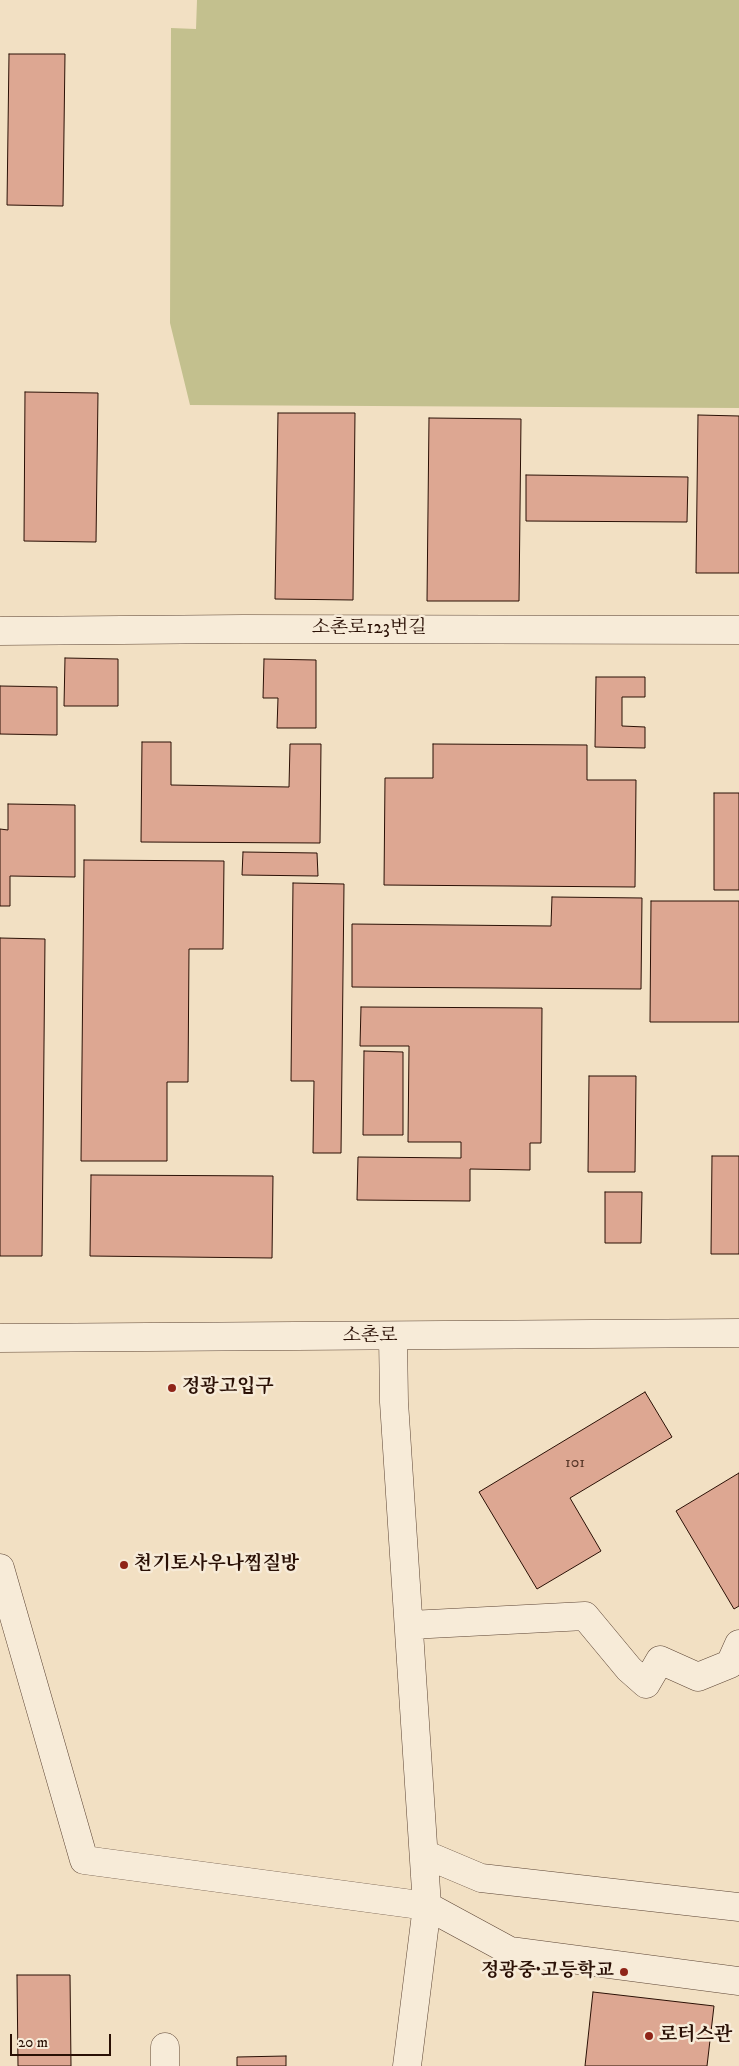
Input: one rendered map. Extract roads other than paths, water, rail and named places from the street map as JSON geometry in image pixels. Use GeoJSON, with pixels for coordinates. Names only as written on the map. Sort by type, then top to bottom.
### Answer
{"type":"FeatureCollection","features":[{"type":"Feature","properties":{"kind":"street","name":"소촌로123번길"},"geometry":{"type":"LineString","coordinates":[[0,632],[234,629],[739,630]]}},
{"type":"Feature","properties":{"kind":"street","name":"소촌로"},"geometry":{"type":"LineString","coordinates":[[0,1338],[394,1337],[739,1333]]}},
{"type":"Feature","properties":{"kind":"street"},"geometry":{"type":"LineString","coordinates":[[394,1337],[394,1402],[427,1906],[407,2066]]}},
{"type":"Feature","properties":{"kind":"street"},"geometry":{"type":"LineString","coordinates":[[0,1568],[84,1860],[427,1906],[510,1951],[739,1981]]}},
{"type":"Feature","properties":{"kind":"street"},"geometry":{"type":"LineString","coordinates":[[410,1625],[586,1616],[629,1669],[646,1684],[660,1660],[698,1677],[730,1664],[739,1644]]}},
{"type":"Feature","properties":{"kind":"street"},"geometry":{"type":"LineString","coordinates":[[424,1854],[481,1878],[739,1907]]}},
{"type":"Feature","properties":{"kind":"place","name":"정광고입구"},"geometry":{"type":"Point","coordinates":[172,1388]}},
{"type":"Feature","properties":{"kind":"place","name":"천기토사우나찜질방"},"geometry":{"type":"Point","coordinates":[124,1565]}},
{"type":"Feature","properties":{"kind":"place","name":"정광중·고등학교"},"geometry":{"type":"Point","coordinates":[624,1972]}},
{"type":"Feature","properties":{"kind":"place","name":"로터스관"},"geometry":{"type":"Point","coordinates":[649,2036]}}]}
